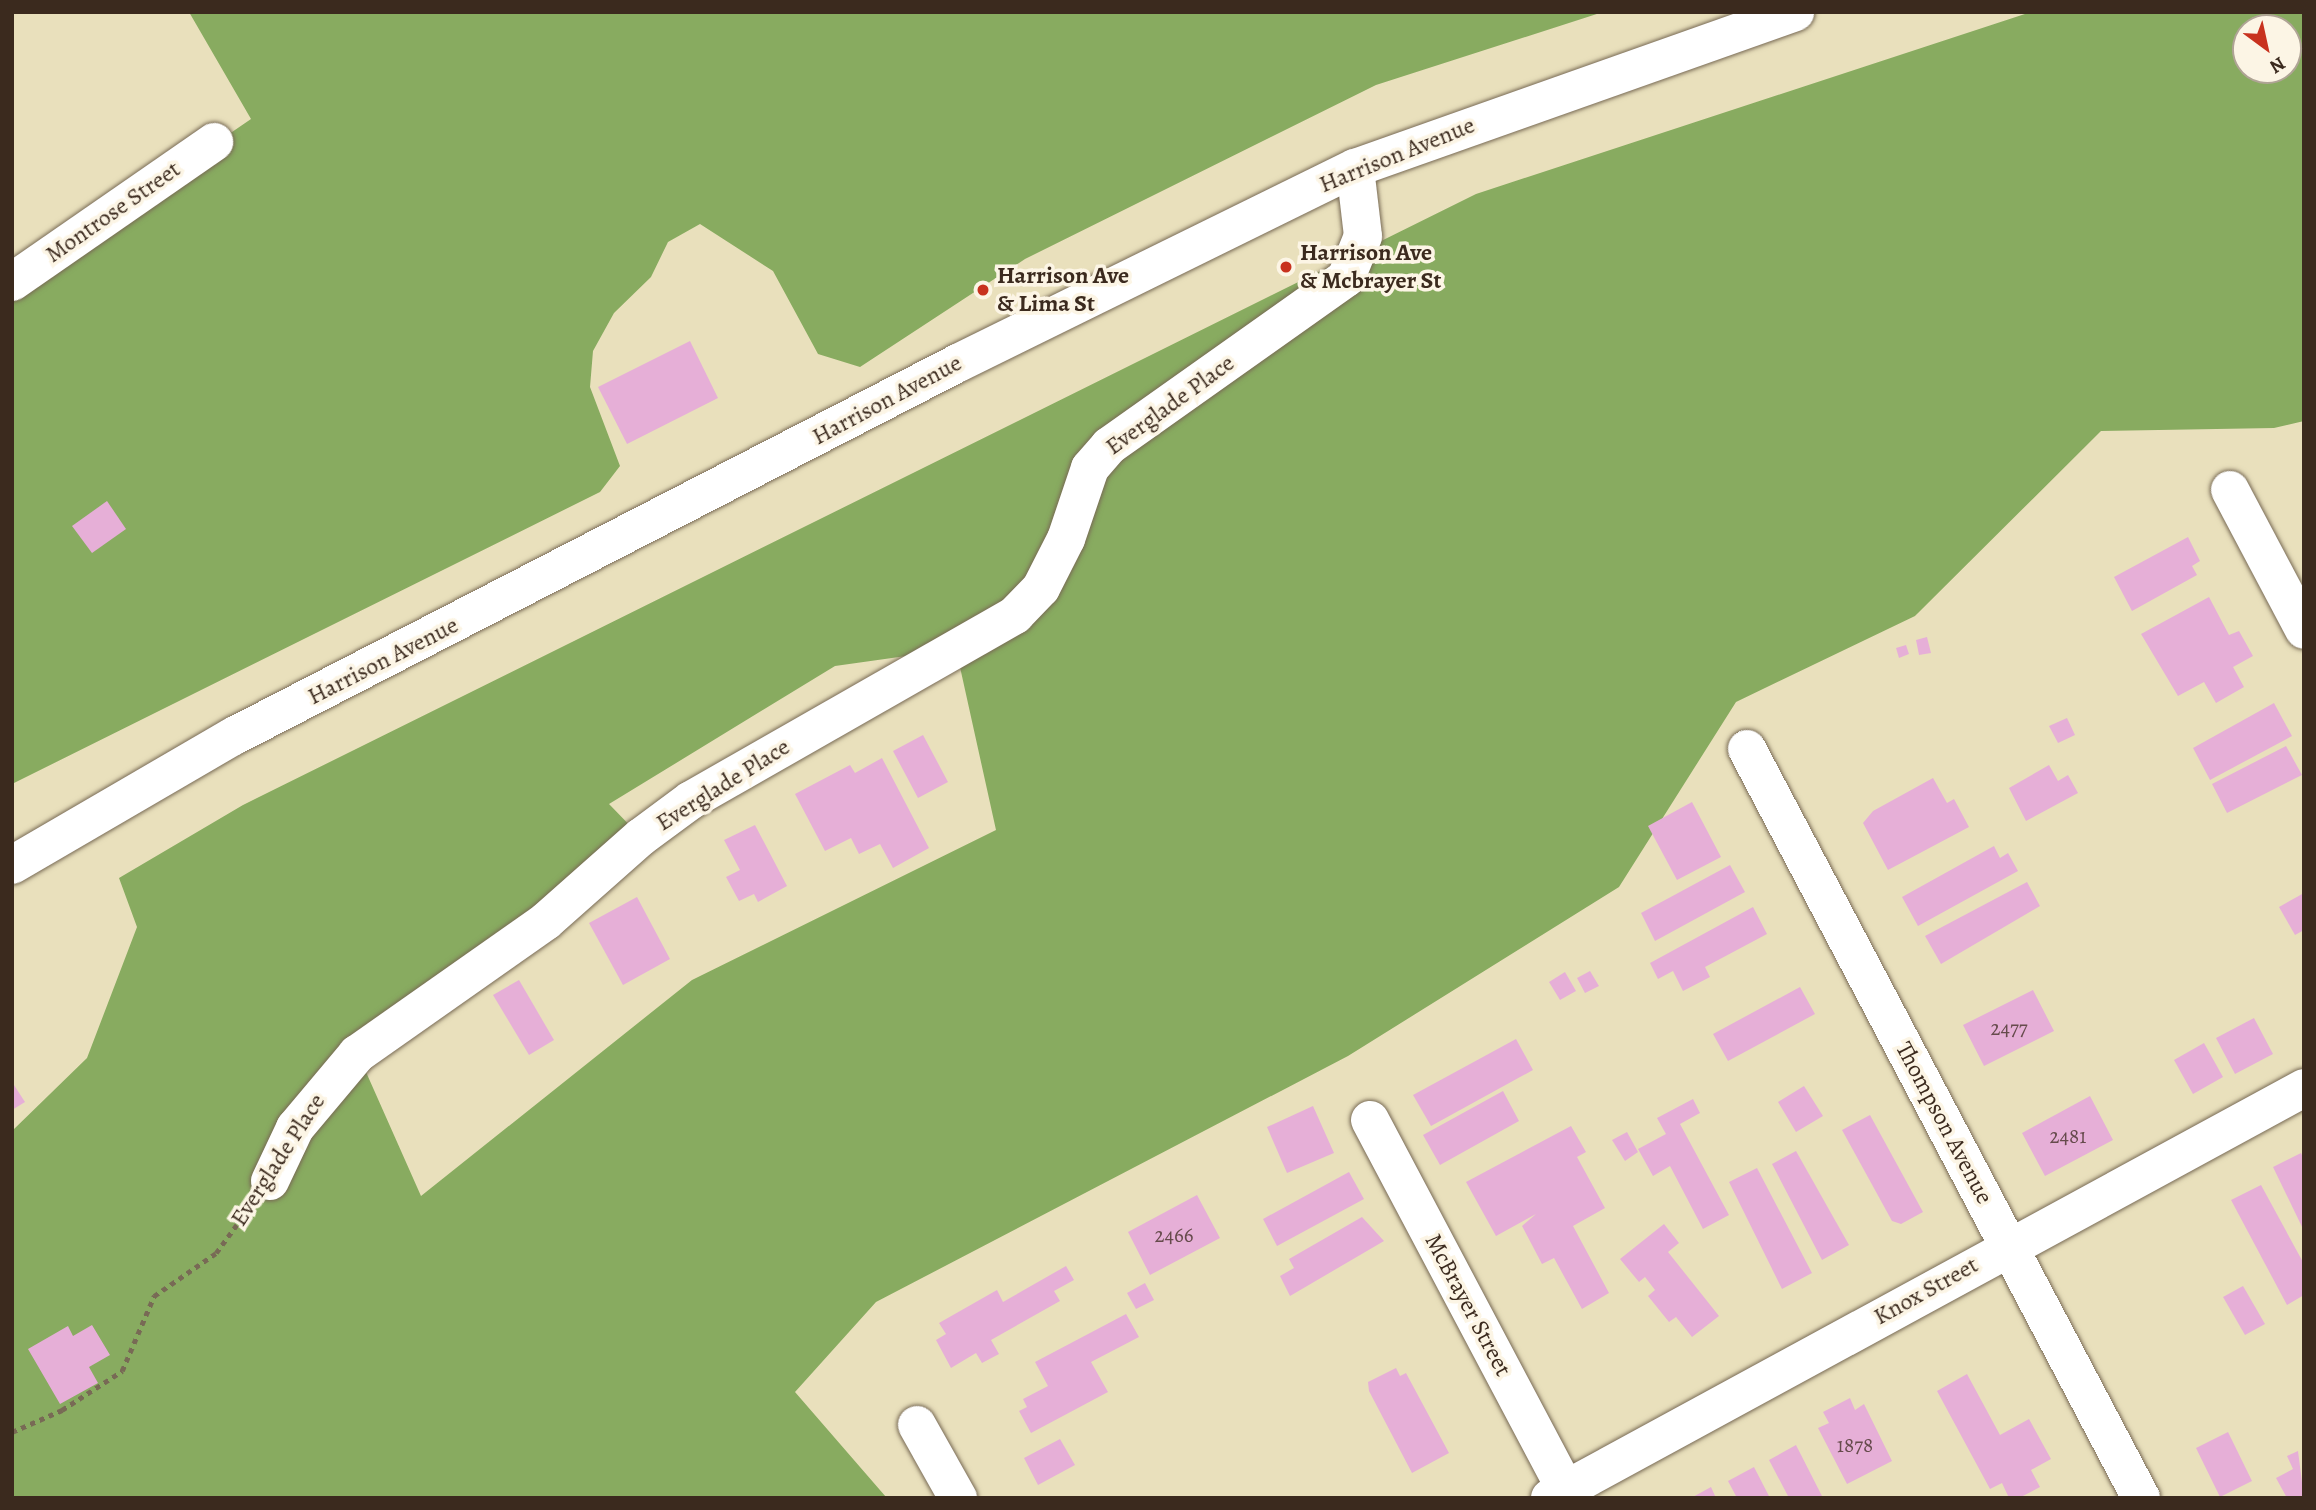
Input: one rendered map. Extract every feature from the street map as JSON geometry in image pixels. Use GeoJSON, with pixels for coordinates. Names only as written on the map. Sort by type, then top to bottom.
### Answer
{"type":"FeatureCollection","features":[{"type":"Feature","properties":{"kind":"street","name":"Harrison Avenue"},"geometry":{"type":"LineString","coordinates":[[12,865],[234,736],[958,363],[1355,167],[1796,12]]}},
{"type":"Feature","properties":{"kind":"street","name":"Montrose Street"},"geometry":{"type":"LineString","coordinates":[[12,282],[214,142]]}},
{"type":"Feature","properties":{"kind":"street","name":"Everglade Place"},"geometry":{"type":"LineString","coordinates":[[270,1181],[295,1128],[358,1054],[546,921],[641,837],[691,800],[1015,615],[1041,588],[1090,468],[1109,446],[1346,278],[1363,236],[1355,167]]}},
{"type":"Feature","properties":{"kind":"street"},"geometry":{"type":"LineString","coordinates":[[2230,490],[2304,630]]}},
{"type":"Feature","properties":{"kind":"street","name":"Thompson Avenue"},"geometry":{"type":"LineString","coordinates":[[1747,749],[2141,1498]]}},
{"type":"Feature","properties":{"kind":"street","name":"Knox Street"},"geometry":{"type":"LineString","coordinates":[[1558,1494],[2008,1245],[2304,1088]]}},
{"type":"Feature","properties":{"kind":"street","name":"McBrayer Street"},"geometry":{"type":"LineString","coordinates":[[1370,1120],[1558,1494]]}},
{"type":"Feature","properties":{"kind":"street"},"geometry":{"type":"LineString","coordinates":[[917,1425],[958,1498]]}},
{"type":"Feature","properties":{"kind":"path","name":"Everglade Place"},"geometry":{"type":"LineString","coordinates":[[12,1432],[62,1410],[122,1371],[154,1296],[216,1252],[270,1181]]}},
{"type":"Feature","properties":{"kind":"green space"},"geometry":{"type":"Polygon","coordinates":[[[189,12],[1603,12],[1376,85],[1025,259],[860,367],[818,354],[773,271],[700,224],[668,242],[651,277],[614,313],[593,351],[590,387],[620,466],[600,492],[12,784],[12,283],[251,119],[189,12]]]}},
{"type":"Feature","properties":{"kind":"green space"},"geometry":{"type":"Polygon","coordinates":[[[2031,12],[2304,12],[2304,421],[2274,428],[2101,431],[1915,616],[1736,702],[1619,887],[1348,1056],[876,1302],[795,1392],[886,1497],[12,1498],[12,1131],[87,1058],[137,927],[119,878],[243,805],[1476,194],[2031,12]],[[956,649],[835,666],[609,804],[641,837],[358,1054],[421,1196],[692,980],[996,830],[956,649]]]}},
{"type":"Feature","properties":{"kind":"building"},"geometry":{"type":"Polygon","coordinates":[[[690,341],[718,398],[627,444],[598,387],[690,341]]]}},
{"type":"Feature","properties":{"kind":"building"},"geometry":{"type":"Polygon","coordinates":[[[107,501],[126,529],[92,553],[72,526],[107,501]]]}},
{"type":"Feature","properties":{"kind":"building"},"geometry":{"type":"Polygon","coordinates":[[[2188,537],[2200,561],[2192,566],[2197,575],[2132,611],[2114,577],[2188,537]]]}},
{"type":"Feature","properties":{"kind":"building"},"geometry":{"type":"Polygon","coordinates":[[[2209,597],[2229,635],[2239,631],[2253,656],[2233,667],[2244,687],[2216,703],[2204,682],[2178,696],[2141,634],[2209,597]]]}},
{"type":"Feature","properties":{"kind":"building"},"geometry":{"type":"Polygon","coordinates":[[[1927,637],[1931,653],[1919,655],[1916,640],[1927,637]]]}},
{"type":"Feature","properties":{"kind":"building"},"geometry":{"type":"Polygon","coordinates":[[[1906,645],[1909,654],[1899,658],[1896,648],[1906,645]]]}},
{"type":"Feature","properties":{"kind":"building"},"geometry":{"type":"Polygon","coordinates":[[[2274,703],[2292,736],[2210,780],[2193,748],[2274,703]]]}},
{"type":"Feature","properties":{"kind":"building"},"geometry":{"type":"Polygon","coordinates":[[[2067,718],[2075,735],[2058,743],[2049,726],[2067,718]]]}},
{"type":"Feature","properties":{"kind":"building"},"geometry":{"type":"Polygon","coordinates":[[[923,735],[948,782],[918,798],[893,751],[923,735]]]}},
{"type":"Feature","properties":{"kind":"building"},"geometry":{"type":"Polygon","coordinates":[[[2286,746],[2302,775],[2227,813],[2212,784],[2286,746]]]}},
{"type":"Feature","properties":{"kind":"building"},"geometry":{"type":"Polygon","coordinates":[[[882,758],[929,848],[893,868],[880,844],[859,854],[851,838],[825,851],[795,794],[850,765],[855,773],[882,758]]]}},
{"type":"Feature","properties":{"kind":"building"},"geometry":{"type":"Polygon","coordinates":[[[2049,765],[2058,781],[2068,775],[2078,793],[2026,821],[2009,788],[2049,765]]]}},
{"type":"Feature","properties":{"kind":"building"},"geometry":{"type":"Polygon","coordinates":[[[1933,778],[1947,803],[1954,799],[1969,827],[1888,870],[1863,823],[1873,811],[1933,778]]]}},
{"type":"Feature","properties":{"kind":"building"},"geometry":{"type":"Polygon","coordinates":[[[1692,802],[1721,857],[1677,880],[1648,826],[1692,802]]]}},
{"type":"Feature","properties":{"kind":"building"},"geometry":{"type":"Polygon","coordinates":[[[755,825],[787,886],[758,902],[754,894],[739,901],[726,877],[740,870],[724,840],[755,825]]]}},
{"type":"Feature","properties":{"kind":"building"},"geometry":{"type":"Polygon","coordinates":[[[1994,846],[2000,858],[2008,853],[2018,871],[1918,926],[1902,897],[1994,846]]]}},
{"type":"Feature","properties":{"kind":"building"},"geometry":{"type":"Polygon","coordinates":[[[1730,865],[1745,892],[1655,941],[1641,913],[1730,865]]]}},
{"type":"Feature","properties":{"kind":"building"},"geometry":{"type":"Polygon","coordinates":[[[2027,882],[2040,906],[1941,964],[1925,936],[2027,882]]]}},
{"type":"Feature","properties":{"kind":"building"},"geometry":{"type":"Polygon","coordinates":[[[2304,893],[2304,930],[2295,935],[2279,907],[2304,893]]]}},
{"type":"Feature","properties":{"kind":"building"},"geometry":{"type":"Polygon","coordinates":[[[637,897],[670,959],[623,985],[589,923],[637,897]]]}},
{"type":"Feature","properties":{"kind":"building"},"geometry":{"type":"Polygon","coordinates":[[[1753,907],[1767,934],[1705,967],[1710,977],[1683,991],[1673,971],[1658,979],[1650,963],[1753,907]]]}},
{"type":"Feature","properties":{"kind":"building"},"geometry":{"type":"Polygon","coordinates":[[[1590,971],[1599,986],[1585,993],[1577,978],[1590,971]]]}},
{"type":"Feature","properties":{"kind":"building"},"geometry":{"type":"Polygon","coordinates":[[[1565,972],[1576,991],[1560,1000],[1549,982],[1565,972]]]}},
{"type":"Feature","properties":{"kind":"building"},"geometry":{"type":"Polygon","coordinates":[[[519,980],[554,1040],[529,1055],[493,995],[519,980]]]}},
{"type":"Feature","properties":{"kind":"building"},"geometry":{"type":"Polygon","coordinates":[[[1800,987],[1815,1014],[1728,1061],[1713,1034],[1800,987]]]}},
{"type":"Feature","properties":{"kind":"building"},"geometry":{"type":"Polygon","coordinates":[[[2033,990],[2054,1031],[1984,1066],[1963,1025],[2033,990]]]}},
{"type":"Feature","properties":{"kind":"building"},"geometry":{"type":"Polygon","coordinates":[[[2254,1018],[2273,1054],[2235,1074],[2216,1038],[2254,1018]]]}},
{"type":"Feature","properties":{"kind":"building"},"geometry":{"type":"Polygon","coordinates":[[[1516,1039],[1533,1070],[1431,1126],[1413,1095],[1516,1039]]]}},
{"type":"Feature","properties":{"kind":"building"},"geometry":{"type":"Polygon","coordinates":[[[2204,1043],[2223,1077],[2193,1094],[2174,1060],[2204,1043]]]}},
{"type":"Feature","properties":{"kind":"building"},"geometry":{"type":"Polygon","coordinates":[[[12,1082],[25,1102],[12,1110],[12,1082]]]}},
{"type":"Feature","properties":{"kind":"building"},"geometry":{"type":"Polygon","coordinates":[[[1804,1086],[1823,1116],[1796,1132],[1778,1102],[1804,1086]]]}},
{"type":"Feature","properties":{"kind":"building"},"geometry":{"type":"Polygon","coordinates":[[[1503,1091],[1519,1121],[1440,1165],[1423,1135],[1503,1091]]]}},
{"type":"Feature","properties":{"kind":"building"},"geometry":{"type":"Polygon","coordinates":[[[2090,1096],[2113,1140],[2045,1176],[2022,1133],[2090,1096]]]}},
{"type":"Feature","properties":{"kind":"building"},"geometry":{"type":"Polygon","coordinates":[[[1693,1099],[1700,1113],[1680,1124],[1729,1215],[1703,1229],[1670,1166],[1653,1176],[1638,1149],[1666,1134],[1657,1118],[1693,1099]]]}},
{"type":"Feature","properties":{"kind":"building"},"geometry":{"type":"Polygon","coordinates":[[[1313,1106],[1334,1153],[1287,1173],[1267,1127],[1313,1106]]]}},
{"type":"Feature","properties":{"kind":"building"},"geometry":{"type":"Polygon","coordinates":[[[1870,1115],[1923,1212],[1901,1224],[1892,1221],[1842,1130],[1870,1115]]]}},
{"type":"Feature","properties":{"kind":"building"},"geometry":{"type":"Polygon","coordinates":[[[1571,1126],[1586,1152],[1577,1157],[1605,1208],[1573,1226],[1609,1293],[1582,1309],[1554,1258],[1542,1264],[1522,1226],[1536,1214],[1496,1236],[1466,1182],[1571,1126]]]}},
{"type":"Feature","properties":{"kind":"building"},"geometry":{"type":"Polygon","coordinates":[[[1627,1132],[1638,1152],[1625,1161],[1612,1140],[1627,1132]]]}},
{"type":"Feature","properties":{"kind":"building"},"geometry":{"type":"Polygon","coordinates":[[[1796,1151],[1849,1245],[1822,1260],[1772,1164],[1796,1151]]]}},
{"type":"Feature","properties":{"kind":"building"},"geometry":{"type":"Polygon","coordinates":[[[2301,1153],[2304,1160],[2304,1231],[2273,1167],[2301,1153]]]}},
{"type":"Feature","properties":{"kind":"building"},"geometry":{"type":"Polygon","coordinates":[[[1757,1168],[1812,1273],[1782,1289],[1729,1182],[1757,1168]]]}},
{"type":"Feature","properties":{"kind":"building"},"geometry":{"type":"Polygon","coordinates":[[[1349,1172],[1364,1199],[1277,1246],[1263,1219],[1349,1172]]]}},
{"type":"Feature","properties":{"kind":"building"},"geometry":{"type":"Polygon","coordinates":[[[2261,1185],[2304,1264],[2304,1295],[2287,1305],[2231,1200],[2261,1185]]]}},
{"type":"Feature","properties":{"kind":"building"},"geometry":{"type":"Polygon","coordinates":[[[1197,1195],[1220,1238],[1150,1275],[1128,1232],[1197,1195]]]}},
{"type":"Feature","properties":{"kind":"building"},"geometry":{"type":"Polygon","coordinates":[[[1362,1217],[1384,1241],[1290,1296],[1280,1276],[1294,1268],[1289,1259],[1362,1217]]]}},
{"type":"Feature","properties":{"kind":"building"},"geometry":{"type":"Polygon","coordinates":[[[1664,1224],[1679,1243],[1668,1252],[1719,1316],[1692,1337],[1676,1317],[1669,1322],[1648,1296],[1655,1290],[1645,1277],[1639,1282],[1620,1259],[1664,1224]]]}},
{"type":"Feature","properties":{"kind":"building"},"geometry":{"type":"Polygon","coordinates":[[[1066,1266],[1074,1280],[1054,1291],[1060,1301],[991,1340],[999,1354],[982,1363],[976,1353],[951,1368],[936,1340],[946,1334],[939,1323],[997,1290],[1003,1302],[1066,1266]]]}},
{"type":"Feature","properties":{"kind":"building"},"geometry":{"type":"Polygon","coordinates":[[[1145,1283],[1154,1300],[1136,1309],[1127,1293],[1145,1283]]]}},
{"type":"Feature","properties":{"kind":"building"},"geometry":{"type":"Polygon","coordinates":[[[2243,1286],[2265,1324],[2245,1335],[2223,1297],[2243,1286]]]}},
{"type":"Feature","properties":{"kind":"building"},"geometry":{"type":"Polygon","coordinates":[[[1126,1314],[1139,1337],[1091,1362],[1108,1392],[1031,1433],[1019,1411],[1027,1407],[1023,1399],[1048,1386],[1035,1362],[1126,1314]]]}},
{"type":"Feature","properties":{"kind":"building"},"geometry":{"type":"Polygon","coordinates":[[[92,1325],[110,1355],[89,1367],[98,1383],[60,1404],[28,1349],[68,1326],[73,1336],[92,1325]]]}},
{"type":"Feature","properties":{"kind":"building"},"geometry":{"type":"Polygon","coordinates":[[[1396,1368],[1400,1376],[1406,1373],[1449,1453],[1412,1473],[1369,1391],[1368,1382],[1396,1368]]]}},
{"type":"Feature","properties":{"kind":"building"},"geometry":{"type":"Polygon","coordinates":[[[1967,1374],[2000,1435],[2029,1419],[2051,1459],[2031,1470],[2040,1487],[2019,1498],[2009,1498],[2002,1483],[1990,1489],[1937,1391],[1967,1374]]]}},
{"type":"Feature","properties":{"kind":"building"},"geometry":{"type":"Polygon","coordinates":[[[1850,1398],[1855,1410],[1864,1404],[1892,1461],[1847,1484],[1818,1428],[1829,1423],[1823,1412],[1850,1398]]]}},
{"type":"Feature","properties":{"kind":"building"},"geometry":{"type":"Polygon","coordinates":[[[2228,1432],[2252,1481],[2220,1497],[2196,1448],[2228,1432]]]}},
{"type":"Feature","properties":{"kind":"building"},"geometry":{"type":"Polygon","coordinates":[[[1060,1439],[1075,1465],[1038,1485],[1024,1458],[1060,1439]]]}},
{"type":"Feature","properties":{"kind":"building"},"geometry":{"type":"Polygon","coordinates":[[[1796,1445],[1823,1498],[1789,1498],[1769,1460],[1796,1445]]]}},
{"type":"Feature","properties":{"kind":"building"},"geometry":{"type":"Polygon","coordinates":[[[2298,1451],[2304,1498],[2287,1498],[2276,1478],[2293,1469],[2287,1456],[2298,1451]]]}},
{"type":"Feature","properties":{"kind":"building"},"geometry":{"type":"Polygon","coordinates":[[[1754,1467],[1770,1498],[1737,1498],[1728,1481],[1754,1467]]]}},
{"type":"Feature","properties":{"kind":"building"},"geometry":{"type":"Polygon","coordinates":[[[1711,1487],[1716,1498],[1691,1498],[1711,1487]]]}},
{"type":"Feature","properties":{"kind":"place","name":"Harrison Ave & Mcbrayer St"},"geometry":{"type":"Point","coordinates":[1286,267]}},
{"type":"Feature","properties":{"kind":"place","name":"Harrison Ave & Lima St"},"geometry":{"type":"Point","coordinates":[983,290]}}]}
